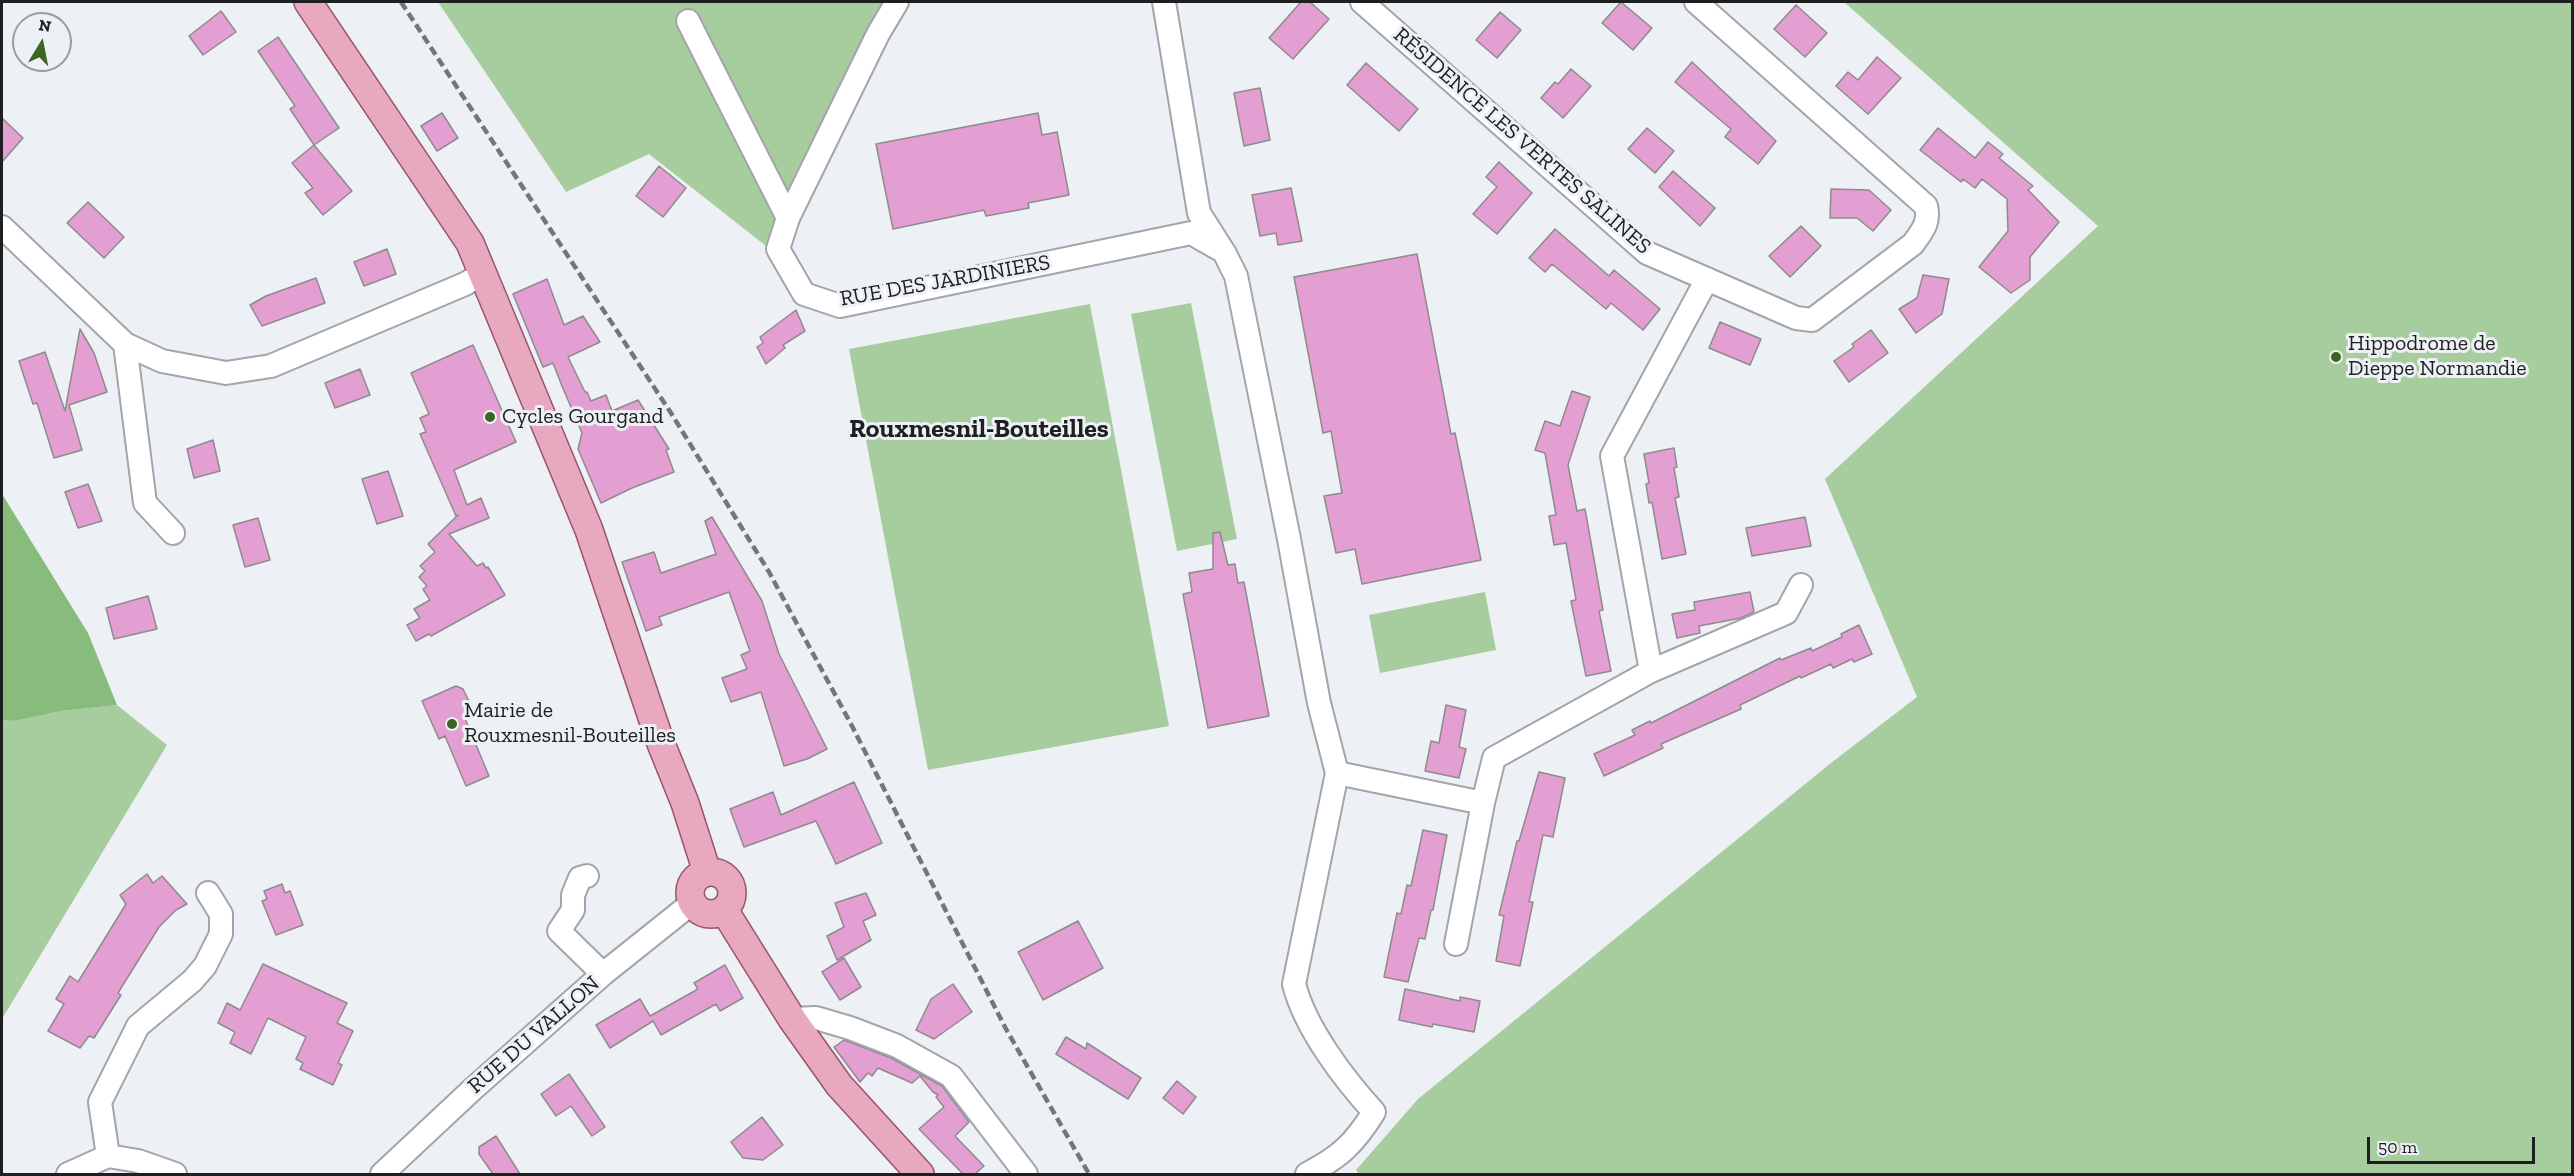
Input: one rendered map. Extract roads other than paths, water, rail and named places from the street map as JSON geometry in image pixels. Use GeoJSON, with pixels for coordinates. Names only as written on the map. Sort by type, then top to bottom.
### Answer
{"type":"FeatureCollection","features":[{"type":"Feature","properties":{"kind":"main road"},"geometry":{"type":"LineString","coordinates":[[308,2],[470,243],[524,368],[589,530],[707,872]]}},
{"type":"Feature","properties":{"kind":"main road"},"geometry":{"type":"LineString","coordinates":[[707,872],[721,875],[731,885],[732,899],[724,910],[710,915],[697,909],[692,903],[690,890],[696,879],[707,872]]}},
{"type":"Feature","properties":{"kind":"main road"},"geometry":{"type":"LineString","coordinates":[[724,910],[792,1019],[839,1085],[920,1174]]}},
{"type":"Feature","properties":{"kind":"street","name":"RUE DES JARDINIERS"},"geometry":{"type":"LineString","coordinates":[[897,2],[788,218],[778,249],[804,294],[840,306],[1191,233],[1209,242],[1225,254]]}},
{"type":"Feature","properties":{"kind":"street"},"geometry":{"type":"LineString","coordinates":[[1164,2],[1199,213],[1236,276],[1289,539],[1318,703],[1336,773],[1294,984],[1299,1005],[1348,1083],[1374,1112],[1360,1135],[1336,1159],[1307,1174]]}},
{"type":"Feature","properties":{"kind":"street","name":"RÉSIDENCE LES VERTES SALINES"},"geometry":{"type":"LineString","coordinates":[[1362,2],[1647,254],[1796,318],[1812,320],[1913,244],[1928,218],[1926,206],[1696,2]]}},
{"type":"Feature","properties":{"kind":"street"},"geometry":{"type":"LineString","coordinates":[[688,21],[788,218]]}},
{"type":"Feature","properties":{"kind":"street"},"geometry":{"type":"LineString","coordinates":[[2,227],[124,344],[162,361],[226,373],[271,366],[465,284],[482,274]]}},
{"type":"Feature","properties":{"kind":"street"},"geometry":{"type":"LineString","coordinates":[[1651,671],[1612,456],[1707,279]]}},
{"type":"Feature","properties":{"kind":"street"},"geometry":{"type":"LineString","coordinates":[[124,344],[145,503],[173,533]]}},
{"type":"Feature","properties":{"kind":"street"},"geometry":{"type":"LineString","coordinates":[[1456,944],[1494,758],[1651,671],[1786,613],[1801,585]]}},
{"type":"Feature","properties":{"kind":"street"},"geometry":{"type":"LineString","coordinates":[[1336,773],[1483,803]]}},
{"type":"Feature","properties":{"kind":"street"},"geometry":{"type":"LineString","coordinates":[[587,876],[580,878],[573,895],[573,910],[559,931],[603,974]]}},
{"type":"Feature","properties":{"kind":"street"},"geometry":{"type":"LineString","coordinates":[[108,1156],[100,1102],[138,1026],[192,981],[205,966],[221,934],[221,914],[208,893]]}},
{"type":"Feature","properties":{"kind":"street","name":"RUE DU VALLON"},"geometry":{"type":"LineString","coordinates":[[382,1174],[474,1088],[603,974],[692,903]]}},
{"type":"Feature","properties":{"kind":"street"},"geometry":{"type":"LineString","coordinates":[[792,1019],[816,1018],[850,1028],[897,1046],[951,1076],[1026,1174]]}},
{"type":"Feature","properties":{"kind":"street"},"geometry":{"type":"LineString","coordinates":[[68,1174],[108,1156],[138,1161],[175,1174]]}},
{"type":"Feature","properties":{"kind":"railway"},"geometry":{"type":"LineString","coordinates":[[401,2],[671,413],[769,572],[852,726],[1006,1029],[1089,1174]]}},
{"type":"Feature","properties":{"kind":"place","name":"Hippodrome de Dieppe Normandie"},"geometry":{"type":"Point","coordinates":[2336,357]}},
{"type":"Feature","properties":{"kind":"place","name":"Cycles Gourgand"},"geometry":{"type":"Point","coordinates":[490,417]}},
{"type":"Feature","properties":{"kind":"place","name":"Mairie de Rouxmesnil-Bouteilles"},"geometry":{"type":"Point","coordinates":[452,724]}},
{"type":"Feature","properties":{"kind":"district","name":"Rouxmesnil-Bouteilles"},"geometry":{"type":"Point","coordinates":[979,430]}}]}
